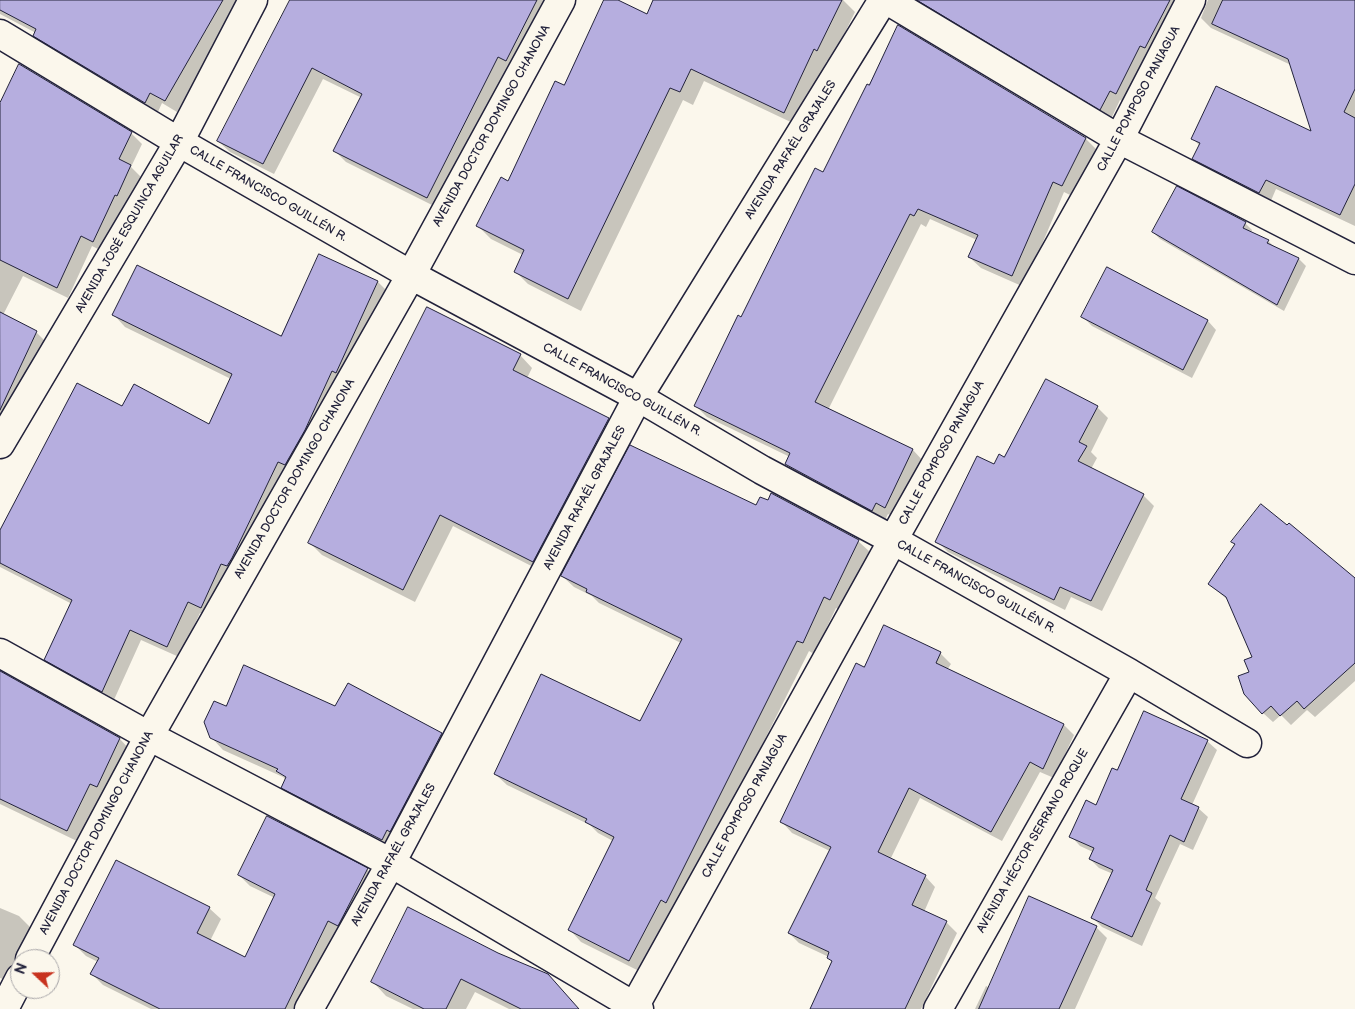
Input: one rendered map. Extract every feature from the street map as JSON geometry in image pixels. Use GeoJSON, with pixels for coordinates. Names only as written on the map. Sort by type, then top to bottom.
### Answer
{"type":"FeatureCollection","features":[{"type":"Feature","properties":{"kind":"street","name":"AVENIDA JOSÉ ESQUINCA AGUILAR"},"geometry":{"type":"LineString","coordinates":[[0,444],[179,142],[252,0]]}},
{"type":"Feature","properties":{"kind":"street","name":"AVENIDA DOCTOR DOMINGO CHANONA"},"geometry":{"type":"LineString","coordinates":[[35,949],[149,736],[411,275],[561,0]]}},
{"type":"Feature","properties":{"kind":"street"},"geometry":{"type":"LineString","coordinates":[[885,0],[1119,139],[1355,260]]}},
{"type":"Feature","properties":{"kind":"street","name":"AVENIDA RAFAÉL GRAJALES"},"geometry":{"type":"LineString","coordinates":[[309,1009],[392,863],[638,397],[885,0]]}},
{"type":"Feature","properties":{"kind":"street","name":"CALLE POMPOSO PANIAGUA"},"geometry":{"type":"LineString","coordinates":[[636,1008],[893,540],[1119,139],[1191,0]]}},
{"type":"Feature","properties":{"kind":"street","name":"CALLE FRANCISCO GUILLÉN R."},"geometry":{"type":"LineString","coordinates":[[0,34],[179,142],[411,275],[638,397],[762,470],[893,540],[1129,673],[1247,743]]}},
{"type":"Feature","properties":{"kind":"street"},"geometry":{"type":"LineString","coordinates":[[0,653],[149,736],[392,863],[636,1008]]}},
{"type":"Feature","properties":{"kind":"street","name":"AVENIDA HÉCTOR SERRANO ROQUE"},"geometry":{"type":"LineString","coordinates":[[938,1009],[1129,673]]}},
{"type":"Feature","properties":{"kind":"street"},"geometry":{"type":"LineString","coordinates":[[4,1009],[10,997]]}},
{"type":"Feature","properties":{"kind":"building"},"geometry":{"type":"Polygon","coordinates":[[[0,0],[223,0],[165,101],[150,93],[145,103],[33,36],[36,29],[0,10],[0,0]]]}},
{"type":"Feature","properties":{"kind":"building"},"geometry":{"type":"Polygon","coordinates":[[[290,0],[537,0],[506,61],[498,57],[427,198],[333,151],[362,94],[312,68],[263,164],[217,141],[290,0]]]}},
{"type":"Feature","properties":{"kind":"building"},"geometry":{"type":"Polygon","coordinates":[[[604,0],[618,0],[647,14],[653,0],[842,0],[817,51],[814,49],[784,113],[691,69],[680,92],[670,88],[568,299],[514,272],[524,250],[476,226],[501,177],[508,181],[555,81],[564,85],[604,0]]]}},
{"type":"Feature","properties":{"kind":"building"},"geometry":{"type":"Polygon","coordinates":[[[917,0],[1170,0],[1145,48],[1140,46],[1116,94],[1110,91],[1100,110],[917,0]]]}},
{"type":"Feature","properties":{"kind":"building"},"geometry":{"type":"Polygon","coordinates":[[[1223,0],[1355,0],[1355,89],[1344,112],[1355,118],[1355,184],[1340,215],[1266,180],[1259,193],[1192,159],[1200,143],[1191,139],[1216,86],[1311,131],[1288,59],[1212,24],[1223,0]]]}},
{"type":"Feature","properties":{"kind":"building"},"geometry":{"type":"Polygon","coordinates":[[[898,25],[1086,138],[1062,186],[1053,182],[1012,276],[968,257],[978,235],[918,209],[914,216],[910,214],[815,402],[913,449],[885,508],[876,503],[872,511],[785,464],[790,453],[694,406],[738,315],[741,317],[815,168],[823,172],[898,25]]]}},
{"type":"Feature","properties":{"kind":"building"},"geometry":{"type":"Polygon","coordinates":[[[19,64],[132,132],[119,159],[131,165],[117,196],[115,195],[93,242],[81,236],[57,288],[0,260],[0,103],[19,64]]]}},
{"type":"Feature","properties":{"kind":"building"},"geometry":{"type":"Polygon","coordinates":[[[1177,186],[1246,222],[1243,228],[1269,240],[1267,243],[1299,258],[1277,305],[1152,232],[1177,186]]]}},
{"type":"Feature","properties":{"kind":"building"},"geometry":{"type":"Polygon","coordinates":[[[319,254],[378,281],[336,373],[332,371],[305,430],[285,465],[278,462],[232,558],[227,566],[221,564],[201,608],[188,602],[167,647],[130,630],[102,692],[44,660],[72,600],[0,563],[0,530],[77,383],[122,406],[134,384],[209,424],[232,374],[112,315],[137,265],[281,336],[319,254]]]}},
{"type":"Feature","properties":{"kind":"building"},"geometry":{"type":"Polygon","coordinates":[[[1107,267],[1208,320],[1183,370],[1081,317],[1107,267]]]}},
{"type":"Feature","properties":{"kind":"building"},"geometry":{"type":"Polygon","coordinates":[[[427,307],[521,354],[513,370],[609,418],[533,562],[440,515],[403,590],[308,543],[427,307]]]}},
{"type":"Feature","properties":{"kind":"building"},"geometry":{"type":"Polygon","coordinates":[[[0,312],[37,331],[0,410],[0,312]]]}},
{"type":"Feature","properties":{"kind":"building"},"geometry":{"type":"Polygon","coordinates":[[[1046,379],[1098,406],[1079,442],[1087,446],[1078,461],[1144,494],[1091,601],[1060,587],[1054,600],[935,542],[977,456],[994,464],[999,454],[1004,457],[1046,379]]]}},
{"type":"Feature","properties":{"kind":"building"},"geometry":{"type":"Polygon","coordinates":[[[630,445],[756,505],[760,497],[768,500],[771,493],[859,540],[830,600],[824,597],[803,643],[797,641],[666,903],[661,900],[629,961],[568,930],[614,837],[585,822],[587,819],[494,774],[541,674],[640,721],[682,639],[586,592],[587,589],[561,576],[630,445]]]}},
{"type":"Feature","properties":{"kind":"building"},"geometry":{"type":"Polygon","coordinates":[[[1261,504],[1287,525],[1289,523],[1355,578],[1355,663],[1304,709],[1297,701],[1280,716],[1271,706],[1262,714],[1244,694],[1238,676],[1249,672],[1244,660],[1252,657],[1226,597],[1208,584],[1235,544],[1231,542],[1261,504]]]}},
{"type":"Feature","properties":{"kind":"building"},"geometry":{"type":"Polygon","coordinates":[[[884,625],[941,652],[936,663],[1064,724],[1043,769],[1030,762],[991,832],[909,788],[878,852],[926,875],[912,905],[947,921],[905,1009],[810,1009],[832,961],[827,958],[829,952],[788,933],[831,847],[780,822],[856,663],[864,667],[884,625]]]}},
{"type":"Feature","properties":{"kind":"building"},"geometry":{"type":"Polygon","coordinates":[[[244,665],[335,706],[348,683],[442,733],[390,832],[387,830],[382,840],[281,788],[286,777],[276,771],[278,769],[210,738],[204,722],[214,701],[226,706],[244,665]]]}},
{"type":"Feature","properties":{"kind":"building"},"geometry":{"type":"Polygon","coordinates":[[[0,671],[120,738],[97,787],[90,784],[67,831],[0,799],[0,671]]]}},
{"type":"Feature","properties":{"kind":"building"},"geometry":{"type":"Polygon","coordinates":[[[1144,711],[1208,740],[1181,799],[1199,807],[1184,842],[1170,835],[1146,890],[1152,893],[1132,937],[1091,918],[1113,870],[1089,859],[1094,848],[1069,837],[1086,800],[1096,805],[1112,768],[1117,770],[1144,711]]]}},
{"type":"Feature","properties":{"kind":"building"},"geometry":{"type":"Polygon","coordinates":[[[267,816],[368,868],[338,926],[328,921],[285,1009],[160,1009],[90,974],[99,958],[73,945],[116,860],[210,907],[197,933],[245,957],[275,894],[238,875],[267,816]]]}},
{"type":"Feature","properties":{"kind":"building"},"geometry":{"type":"Polygon","coordinates":[[[1029,896],[1097,926],[1059,1009],[979,1009],[1029,896]]]}},
{"type":"Feature","properties":{"kind":"building"},"geometry":{"type":"Polygon","coordinates":[[[408,907],[498,953],[548,974],[579,1009],[521,1009],[461,979],[446,1009],[424,1009],[371,982],[408,907]]]}}]}
